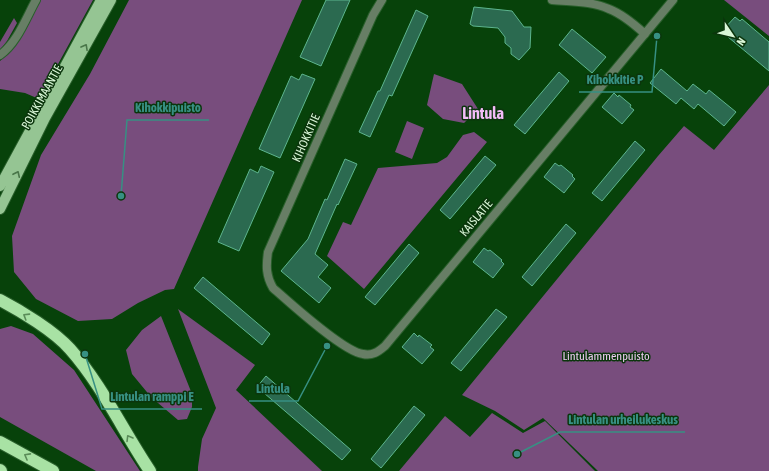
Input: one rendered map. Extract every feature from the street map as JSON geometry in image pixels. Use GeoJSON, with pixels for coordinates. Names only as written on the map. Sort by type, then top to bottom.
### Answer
{"type":"FeatureCollection","features":[{"type":"Feature","properties":{"kind":"highway"},"geometry":{"type":"LineString","coordinates":[[1,300],[49,331],[69,349],[96,384],[150,471]]}},
{"type":"Feature","properties":{"kind":"highway"},"geometry":{"type":"LineString","coordinates":[[0,442],[53,471]]}},
{"type":"Feature","properties":{"kind":"main road","name":"POIKKIMAANTIE"},"geometry":{"type":"LineString","coordinates":[[0,186],[101,0]]}},
{"type":"Feature","properties":{"kind":"main road","name":"POIKKIMAANTIE"},"geometry":{"type":"LineString","coordinates":[[0,209],[44,118],[111,0]]}},
{"type":"Feature","properties":{"kind":"street"},"geometry":{"type":"LineString","coordinates":[[0,55],[7,50],[36,0]]}},
{"type":"Feature","properties":{"kind":"street","name":"KIHOKKITIE"},"geometry":{"type":"LineString","coordinates":[[273,288],[266,271],[268,252],[373,15],[382,0]]}},
{"type":"Feature","properties":{"kind":"street"},"geometry":{"type":"LineString","coordinates":[[552,0],[595,4],[608,8],[619,14],[645,34]]}},
{"type":"Feature","properties":{"kind":"street","name":"KAISLATIE"},"geometry":{"type":"LineString","coordinates":[[273,288],[321,328],[355,353],[364,355],[376,353],[386,345],[673,0]]}},
{"type":"Feature","properties":{"kind":"green space"},"geometry":{"type":"Polygon","coordinates":[[[41,0],[93,0],[39,99],[25,93],[0,89],[0,61],[12,50],[41,0]]]}},
{"type":"Feature","properties":{"kind":"green space"},"geometry":{"type":"Polygon","coordinates":[[[129,0],[302,0],[174,289],[165,290],[138,303],[112,319],[78,321],[36,299],[14,272],[12,236],[41,155],[90,74],[129,0]]]}},
{"type":"Feature","properties":{"kind":"green space"},"geometry":{"type":"Polygon","coordinates":[[[724,0],[769,0],[769,36],[724,0]]]}},
{"type":"Feature","properties":{"kind":"green space"},"geometry":{"type":"Polygon","coordinates":[[[14,18],[17,23],[0,50],[0,42],[14,18]]]}},
{"type":"Feature","properties":{"kind":"green space"},"geometry":{"type":"Polygon","coordinates":[[[434,74],[462,84],[478,109],[464,123],[443,119],[427,105],[434,74]]]}},
{"type":"Feature","properties":{"kind":"green space","name":"Lintulammenpuisto"},"geometry":{"type":"Polygon","coordinates":[[[769,85],[769,471],[598,471],[543,418],[524,430],[495,411],[462,395],[684,126],[714,150],[769,85]]]}},
{"type":"Feature","properties":{"kind":"green space"},"geometry":{"type":"Polygon","coordinates":[[[407,121],[424,128],[412,159],[395,152],[407,121]]]}},
{"type":"Feature","properties":{"kind":"green space"},"geometry":{"type":"Polygon","coordinates":[[[474,132],[487,142],[364,289],[327,256],[343,222],[351,225],[378,168],[437,163],[447,157],[463,135],[474,132]]]}},
{"type":"Feature","properties":{"kind":"green space"},"geometry":{"type":"Polygon","coordinates":[[[178,309],[255,365],[236,390],[322,471],[198,471],[202,439],[216,408],[178,309]]]}},
{"type":"Feature","properties":{"kind":"green space"},"geometry":{"type":"Polygon","coordinates":[[[161,316],[192,394],[192,407],[187,419],[178,420],[151,397],[132,374],[126,350],[142,330],[161,316]]]}},
{"type":"Feature","properties":{"kind":"green space"},"geometry":{"type":"Polygon","coordinates":[[[11,326],[33,334],[74,370],[140,471],[96,471],[0,417],[0,329],[11,326]]]}},
{"type":"Feature","properties":{"kind":"green space"},"geometry":{"type":"Polygon","coordinates":[[[492,413],[523,433],[545,421],[595,471],[399,471],[445,416],[470,437],[492,413]]]}},
{"type":"Feature","properties":{"kind":"building"},"geometry":{"type":"Polygon","coordinates":[[[326,0],[350,0],[321,66],[300,57],[326,0]]]}},
{"type":"Feature","properties":{"kind":"building"},"geometry":{"type":"Polygon","coordinates":[[[474,7],[512,11],[524,27],[531,27],[530,48],[519,60],[511,54],[511,48],[505,43],[505,37],[498,28],[473,26],[470,24],[474,7]]]}},
{"type":"Feature","properties":{"kind":"building"},"geometry":{"type":"Polygon","coordinates":[[[416,10],[428,16],[392,96],[389,95],[370,137],[359,132],[378,91],[380,91],[416,10]]]}},
{"type":"Feature","properties":{"kind":"building"},"geometry":{"type":"Polygon","coordinates":[[[735,17],[740,21],[742,19],[769,42],[769,71],[728,37],[729,35],[723,30],[735,17]]]}},
{"type":"Feature","properties":{"kind":"building"},"geometry":{"type":"Polygon","coordinates":[[[572,29],[606,57],[592,73],[559,45],[572,29]]]}},
{"type":"Feature","properties":{"kind":"building"},"geometry":{"type":"Polygon","coordinates":[[[661,69],[687,91],[693,84],[706,94],[709,90],[736,112],[724,126],[698,104],[694,109],[681,98],[676,104],[650,83],[661,69]]]}},
{"type":"Feature","properties":{"kind":"building"},"geometry":{"type":"Polygon","coordinates":[[[559,72],[569,81],[525,134],[514,125],[559,72]]]}},
{"type":"Feature","properties":{"kind":"building"},"geometry":{"type":"Polygon","coordinates":[[[302,74],[315,79],[280,158],[259,149],[291,76],[299,80],[302,74]]]}},
{"type":"Feature","properties":{"kind":"building"},"geometry":{"type":"Polygon","coordinates":[[[614,93],[618,97],[619,95],[631,105],[630,107],[634,110],[622,124],[602,107],[614,93]]]}},
{"type":"Feature","properties":{"kind":"building"},"geometry":{"type":"Polygon","coordinates":[[[635,141],[645,150],[602,201],[592,193],[635,141]]]}},
{"type":"Feature","properties":{"kind":"building"},"geometry":{"type":"Polygon","coordinates":[[[485,156],[496,165],[450,219],[440,210],[485,156]]]}},
{"type":"Feature","properties":{"kind":"building"},"geometry":{"type":"Polygon","coordinates":[[[345,159],[357,164],[338,205],[337,204],[315,254],[328,265],[318,277],[331,288],[319,303],[281,271],[308,239],[325,199],[327,200],[345,159]]]}},
{"type":"Feature","properties":{"kind":"building"},"geometry":{"type":"Polygon","coordinates":[[[555,163],[559,166],[561,165],[573,175],[572,176],[575,179],[564,193],[544,177],[555,163]]]}},
{"type":"Feature","properties":{"kind":"building"},"geometry":{"type":"Polygon","coordinates":[[[261,166],[274,172],[239,251],[218,242],[250,169],[258,173],[261,166]]]}},
{"type":"Feature","properties":{"kind":"building"},"geometry":{"type":"Polygon","coordinates":[[[566,224],[576,233],[532,286],[522,277],[566,224]]]}},
{"type":"Feature","properties":{"kind":"building"},"geometry":{"type":"Polygon","coordinates":[[[409,244],[419,253],[375,305],[365,297],[409,244]]]}},
{"type":"Feature","properties":{"kind":"building"},"geometry":{"type":"Polygon","coordinates":[[[484,248],[488,251],[490,250],[502,260],[501,261],[504,264],[493,278],[473,262],[484,248]]]}},
{"type":"Feature","properties":{"kind":"building"},"geometry":{"type":"Polygon","coordinates":[[[203,277],[270,334],[262,345],[194,288],[203,277]]]}},
{"type":"Feature","properties":{"kind":"building"},"geometry":{"type":"Polygon","coordinates":[[[496,309],[507,317],[461,371],[451,363],[496,309]]]}},
{"type":"Feature","properties":{"kind":"building"},"geometry":{"type":"Polygon","coordinates":[[[414,333],[432,345],[430,347],[434,350],[422,364],[402,347],[414,333]]]}},
{"type":"Feature","properties":{"kind":"building"},"geometry":{"type":"Polygon","coordinates":[[[266,376],[351,450],[342,460],[257,387],[266,376]]]}},
{"type":"Feature","properties":{"kind":"building"},"geometry":{"type":"Polygon","coordinates":[[[414,406],[425,415],[381,468],[371,459],[414,406]]]}},
{"type":"Feature","properties":{"kind":"place","name":"Kihokkitie P"},"geometry":{"type":"Point","coordinates":[657,36]}},
{"type":"Feature","properties":{"kind":"place","name":"Kihokkipuisto"},"geometry":{"type":"Point","coordinates":[121,196]}},
{"type":"Feature","properties":{"kind":"place","name":"Lintula"},"geometry":{"type":"Point","coordinates":[327,346]}},
{"type":"Feature","properties":{"kind":"place","name":"Lintulan ramppi E"},"geometry":{"type":"Point","coordinates":[85,354]}},
{"type":"Feature","properties":{"kind":"place","name":"Lintulan urheilukeskus"},"geometry":{"type":"Point","coordinates":[517,454]}},
{"type":"Feature","properties":{"kind":"district","name":"Lintula"},"geometry":{"type":"Point","coordinates":[483,113]}}]}
